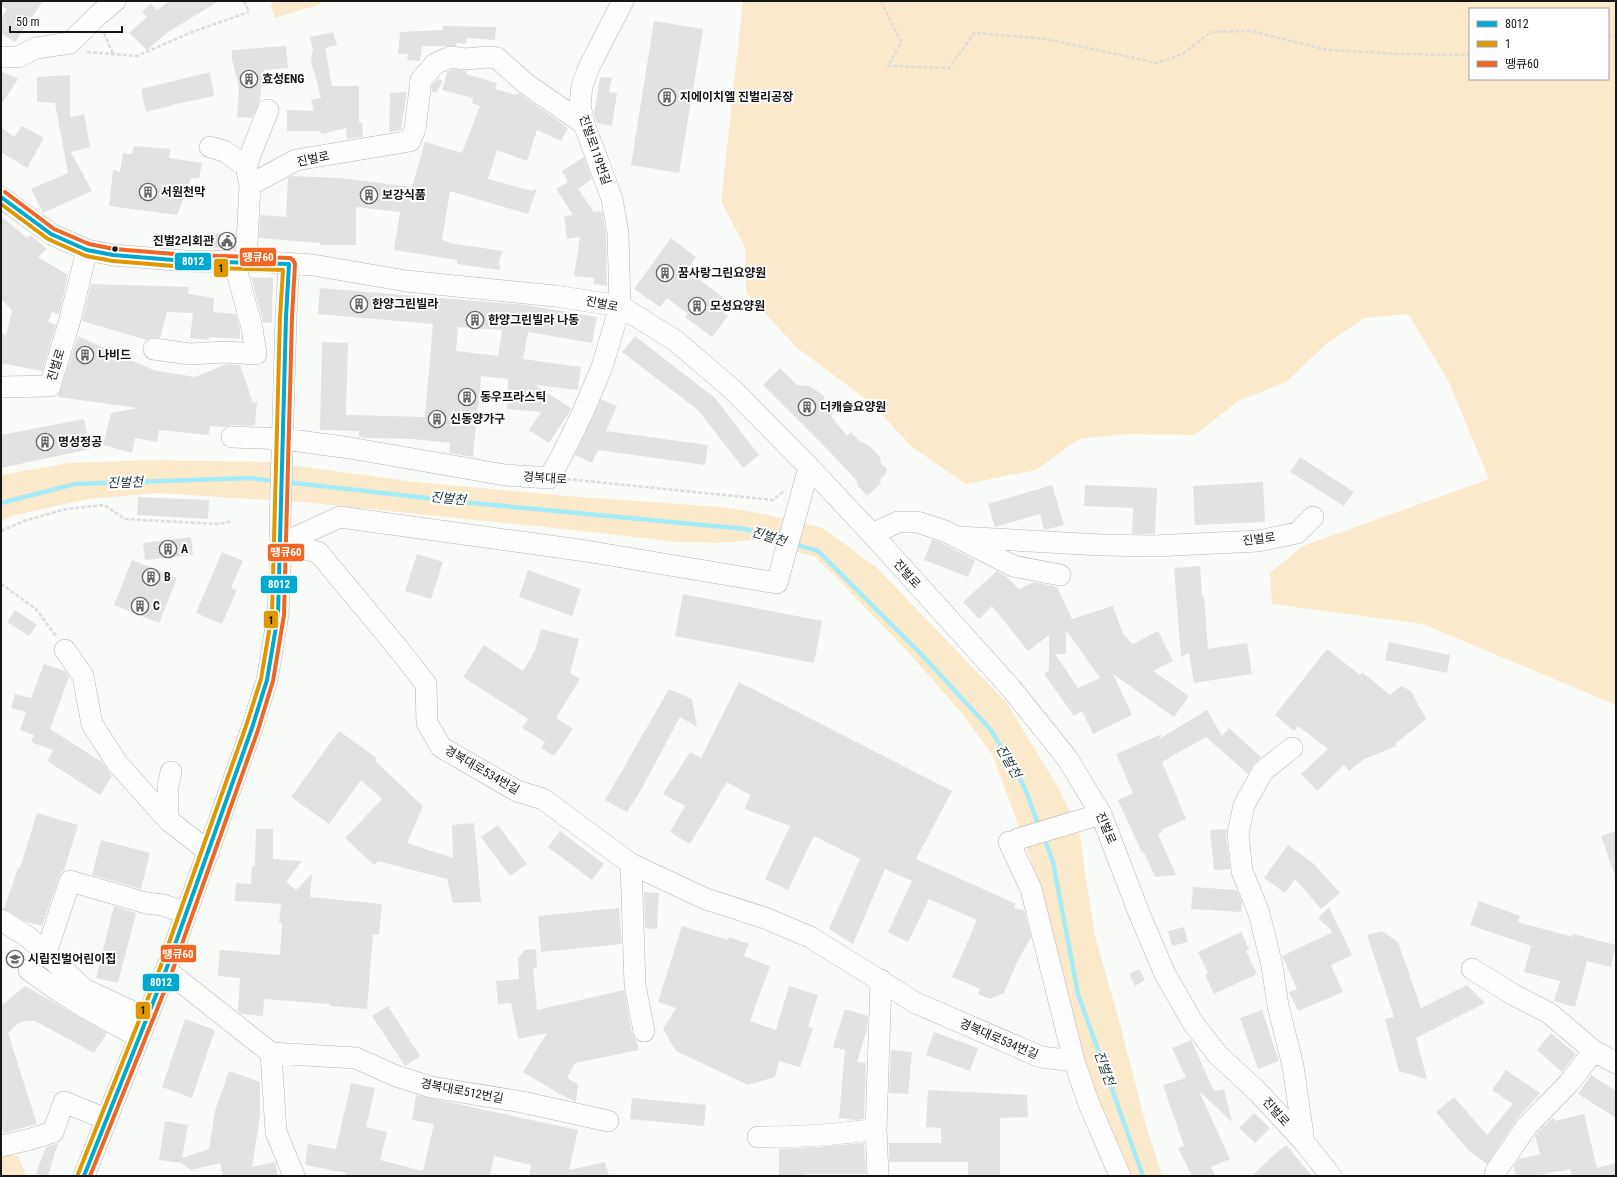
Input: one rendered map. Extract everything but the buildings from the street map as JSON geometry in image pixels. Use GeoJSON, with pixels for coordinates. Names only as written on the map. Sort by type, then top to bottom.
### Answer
{"type":"FeatureCollection","features":[{"type":"Feature","properties":{"kind":"street"},"geometry":{"type":"LineString","coordinates":[[1,57],[18,57],[36,48],[70,43],[97,16],[115,1]]}},
{"type":"Feature","properties":{"kind":"street","name":"진벌로119번길"},"geometry":{"type":"LineString","coordinates":[[549,478],[575,428],[604,363],[620,306],[618,233],[612,199],[584,124],[580,105],[582,86],[589,67],[623,1]]}},
{"type":"Feature","properties":{"kind":"street","name":"진벌로"},"geometry":{"type":"LineString","coordinates":[[248,175],[296,160],[410,141],[415,129],[421,80],[435,64],[450,57],[465,59],[489,57],[497,58],[525,83],[584,124]]}},
{"type":"Feature","properties":{"kind":"street"},"geometry":{"type":"LineString","coordinates":[[154,349],[190,354],[226,352],[256,354],[240,262],[248,175],[268,110]]}},
{"type":"Feature","properties":{"kind":"street"},"geometry":{"type":"LineString","coordinates":[[210,147],[224,151],[248,175]]}},
{"type":"Feature","properties":{"kind":"street","name":"진벌로"},"geometry":{"type":"LineString","coordinates":[[1,197],[51,234],[87,250],[114,255],[186,261],[313,265],[406,281],[555,296],[620,306],[676,341],[733,390],[809,467],[872,534],[1015,693],[1067,758],[1101,814],[1139,913],[1165,974],[1193,1023],[1218,1055],[1259,1093],[1304,1142],[1331,1176]]}},
{"type":"Feature","properties":{"kind":"street","name":"진벌로"},"geometry":{"type":"LineString","coordinates":[[1,387],[50,386],[69,323],[87,250]]}},
{"type":"Feature","properties":{"kind":"street"},"geometry":{"type":"LineString","coordinates":[[84,1176],[166,970],[209,852],[267,680],[278,615],[281,544],[280,522],[284,442],[286,317],[290,264]]}},
{"type":"Feature","properties":{"kind":"street","name":"경복대로"},"geometry":{"type":"LineString","coordinates":[[232,437],[350,448],[505,475],[549,478]]}},
{"type":"Feature","properties":{"kind":"street"},"geometry":{"type":"LineString","coordinates":[[281,544],[340,517],[586,551],[777,583],[809,467]]}},
{"type":"Feature","properties":{"kind":"street","name":"진벌로"},"geometry":{"type":"LineString","coordinates":[[958,538],[1101,546],[1154,546],[1258,541],[1297,533],[1313,517]]}},
{"type":"Feature","properties":{"kind":"street","name":"진벌로"},"geometry":{"type":"LineString","coordinates":[[872,534],[898,522],[917,522],[945,531],[1013,566],[1060,575]]}},
{"type":"Feature","properties":{"kind":"street","name":"경복대로534번길"},"geometry":{"type":"LineString","coordinates":[[281,544],[318,552],[397,647],[426,684],[427,723],[441,747],[517,791],[543,799],[631,864],[706,899],[765,918],[810,937],[916,1003],[1041,1057],[1074,1061]]}},
{"type":"Feature","properties":{"kind":"street"},"geometry":{"type":"LineString","coordinates":[[65,650],[83,676],[92,724],[117,763],[168,820],[209,852]]}},
{"type":"Feature","properties":{"kind":"street","name":"진벌로"},"geometry":{"type":"LineString","coordinates":[[1292,748],[1263,771],[1244,805],[1238,834],[1242,871],[1259,913],[1272,966],[1278,1006],[1293,1066],[1304,1142]]}},
{"type":"Feature","properties":{"kind":"street"},"geometry":{"type":"LineString","coordinates":[[168,820],[168,786],[171,772]]}},
{"type":"Feature","properties":{"kind":"street"},"geometry":{"type":"LineString","coordinates":[[1101,814],[1014,840],[1031,889],[1074,1061],[1089,1104],[1120,1176]]}},
{"type":"Feature","properties":{"kind":"street"},"geometry":{"type":"LineString","coordinates":[[631,864],[635,985],[644,1031]]}},
{"type":"Feature","properties":{"kind":"street"},"geometry":{"type":"LineString","coordinates":[[46,953],[70,881],[146,903],[163,905],[186,913]]}},
{"type":"Feature","properties":{"kind":"street"},"geometry":{"type":"LineString","coordinates":[[1,920],[28,937],[84,989],[143,1027]]}},
{"type":"Feature","properties":{"kind":"street"},"geometry":{"type":"LineString","coordinates":[[30,970],[48,984],[94,1013],[143,1027]]}},
{"type":"Feature","properties":{"kind":"street"},"geometry":{"type":"LineString","coordinates":[[166,970],[271,1053],[276,1132],[294,1176]]}},
{"type":"Feature","properties":{"kind":"street"},"geometry":{"type":"LineString","coordinates":[[1472,970],[1514,995],[1549,1013],[1594,1051],[1616,1063]]}},
{"type":"Feature","properties":{"kind":"street"},"geometry":{"type":"LineString","coordinates":[[878,1176],[876,1129],[881,980]]}},
{"type":"Feature","properties":{"kind":"street"},"geometry":{"type":"LineString","coordinates":[[1495,1176],[1496,1171],[1527,1126],[1568,1084],[1594,1051]]}},
{"type":"Feature","properties":{"kind":"street","name":"경복대로512번길"},"geometry":{"type":"LineString","coordinates":[[271,1053],[356,1058],[396,1076],[431,1087],[522,1102],[608,1121]]}},
{"type":"Feature","properties":{"kind":"street"},"geometry":{"type":"LineString","coordinates":[[1,1146],[53,1132],[64,1102],[106,1119]]}},
{"type":"Feature","properties":{"kind":"street"},"geometry":{"type":"LineString","coordinates":[[758,1138],[844,1134],[876,1129]]}},
{"type":"Feature","properties":{"kind":"path"},"geometry":{"type":"LineString","coordinates":[[82,52],[137,56],[192,32],[249,12],[246,1]]}},
{"type":"Feature","properties":{"kind":"path"},"geometry":{"type":"LineString","coordinates":[[881,1],[901,42],[888,66],[949,68],[974,34],[1046,39],[1157,63],[1183,54],[1211,32],[1251,31],[1327,50],[1401,54],[1469,55]]}},
{"type":"Feature","properties":{"kind":"path","name":"경복대로"},"geometry":{"type":"LineString","coordinates":[[549,478],[774,500],[788,487],[801,495]]}},
{"type":"Feature","properties":{"kind":"path"},"geometry":{"type":"LineString","coordinates":[[1,531],[24,521],[66,509],[104,505],[125,519],[219,524],[232,521]]}},
{"type":"Feature","properties":{"kind":"path"},"geometry":{"type":"LineString","coordinates":[[1,584],[36,609],[52,629],[65,650]]}},
{"type":"Feature","properties":{"kind":"shaded area"},"geometry":{"type":"Polygon","coordinates":[[[280,1],[320,1],[321,4],[275,18],[270,4],[280,1]]]}},
{"type":"Feature","properties":{"kind":"shaded area"},"geometry":{"type":"Polygon","coordinates":[[[743,1],[1616,1],[1616,705],[1423,624],[1272,604],[1270,573],[1303,546],[1489,479],[1448,380],[1408,314],[1364,318],[1325,345],[1286,382],[1238,401],[1195,435],[1126,434],[1079,439],[1036,470],[966,484],[912,447],[871,403],[796,347],[746,292],[745,247],[721,201],[743,1]]]}},
{"type":"Feature","properties":{"kind":"shaded area"},"geometry":{"type":"Polygon","coordinates":[[[151,460],[269,462],[407,481],[567,496],[721,507],[764,514],[823,528],[877,568],[1007,703],[1059,789],[1079,831],[1095,936],[1146,1125],[1162,1176],[1131,1176],[1078,1055],[1053,960],[1031,861],[993,756],[961,712],[906,650],[815,557],[753,540],[717,543],[677,542],[302,502],[157,493],[88,499],[15,515],[1,521],[1,475],[69,463],[151,460]]]}},
{"type":"Feature","properties":{"kind":"shaded area"},"geometry":{"type":"Polygon","coordinates":[[[1,1154],[18,1156],[26,1176],[1,1176],[1,1154]]]}},
{"type":"Feature","properties":{"kind":"waterway","name":"진벌천"},"geometry":{"type":"LineString","coordinates":[[1,503],[75,484],[250,478],[275,481]]}},
{"type":"Feature","properties":{"kind":"waterway","name":"진벌천"},"geometry":{"type":"LineString","coordinates":[[286,482],[462,502],[745,529],[783,540]]}},
{"type":"Feature","properties":{"kind":"waterway","name":"진벌천"},"geometry":{"type":"LineString","coordinates":[[794,544],[818,551],[921,654],[991,730],[1024,786],[1039,826]]}},
{"type":"Feature","properties":{"kind":"waterway","name":"진벌천"},"geometry":{"type":"LineString","coordinates":[[1044,837],[1053,862],[1078,994],[1143,1176]]}},
{"type":"Feature","properties":{"kind":"transit line","name":"땡큐60"},"geometry":{"type":"LineString","coordinates":[[5,192],[54,229],[89,244],[114,249],[186,255],[290,258],[295,264],[292,317],[284,615],[273,681],[258,730],[172,972],[90,1176]]}},
{"type":"Feature","properties":{"kind":"transit line","name":"8012"},"geometry":{"type":"LineString","coordinates":[[1,197],[51,234],[87,250],[113,255],[186,261],[289,264],[286,317],[278,615],[267,680],[252,728],[166,970],[84,1176]]}},
{"type":"Feature","properties":{"kind":"transit line","name":"1"},"geometry":{"type":"LineString","coordinates":[[1,204],[48,239],[86,256],[113,261],[186,267],[283,270],[280,317],[272,614],[261,679],[246,726],[160,968],[78,1174]]}},
{"type":"Feature","properties":{"kind":"place","name":"효성ENG"},"geometry":{"type":"Point","coordinates":[249,79]}},
{"type":"Feature","properties":{"kind":"place","name":"지에이치엘 진벌리공장"},"geometry":{"type":"Point","coordinates":[667,97]}},
{"type":"Feature","properties":{"kind":"place","name":"서원천막"},"geometry":{"type":"Point","coordinates":[148,192]}},
{"type":"Feature","properties":{"kind":"place","name":"보강식품"},"geometry":{"type":"Point","coordinates":[369,195]}},
{"type":"Feature","properties":{"kind":"place","name":"진벌2리회관"},"geometry":{"type":"Point","coordinates":[227,241]}},
{"type":"Feature","properties":{"kind":"place","name":"꿈사랑그린요양원"},"geometry":{"type":"Point","coordinates":[665,273]}},
{"type":"Feature","properties":{"kind":"place","name":"한양그린빌라"},"geometry":{"type":"Point","coordinates":[359,304]}},
{"type":"Feature","properties":{"kind":"place","name":"모성요양원"},"geometry":{"type":"Point","coordinates":[697,306]}},
{"type":"Feature","properties":{"kind":"place","name":"한양그린빌라 나동"},"geometry":{"type":"Point","coordinates":[475,320]}},
{"type":"Feature","properties":{"kind":"place","name":"나비드"},"geometry":{"type":"Point","coordinates":[85,355]}},
{"type":"Feature","properties":{"kind":"place","name":"동우프라스틱"},"geometry":{"type":"Point","coordinates":[467,397]}},
{"type":"Feature","properties":{"kind":"place","name":"더캐슬요양원"},"geometry":{"type":"Point","coordinates":[807,407]}},
{"type":"Feature","properties":{"kind":"place","name":"신동양가구"},"geometry":{"type":"Point","coordinates":[437,419]}},
{"type":"Feature","properties":{"kind":"place","name":"명성정공"},"geometry":{"type":"Point","coordinates":[45,442]}},
{"type":"Feature","properties":{"kind":"place","name":"A"},"geometry":{"type":"Point","coordinates":[168,549]}},
{"type":"Feature","properties":{"kind":"place","name":"B"},"geometry":{"type":"Point","coordinates":[151,577]}},
{"type":"Feature","properties":{"kind":"place","name":"C"},"geometry":{"type":"Point","coordinates":[140,606]}},
{"type":"Feature","properties":{"kind":"place","name":"시립진벌어린이집"},"geometry":{"type":"Point","coordinates":[15,959]}}]}
